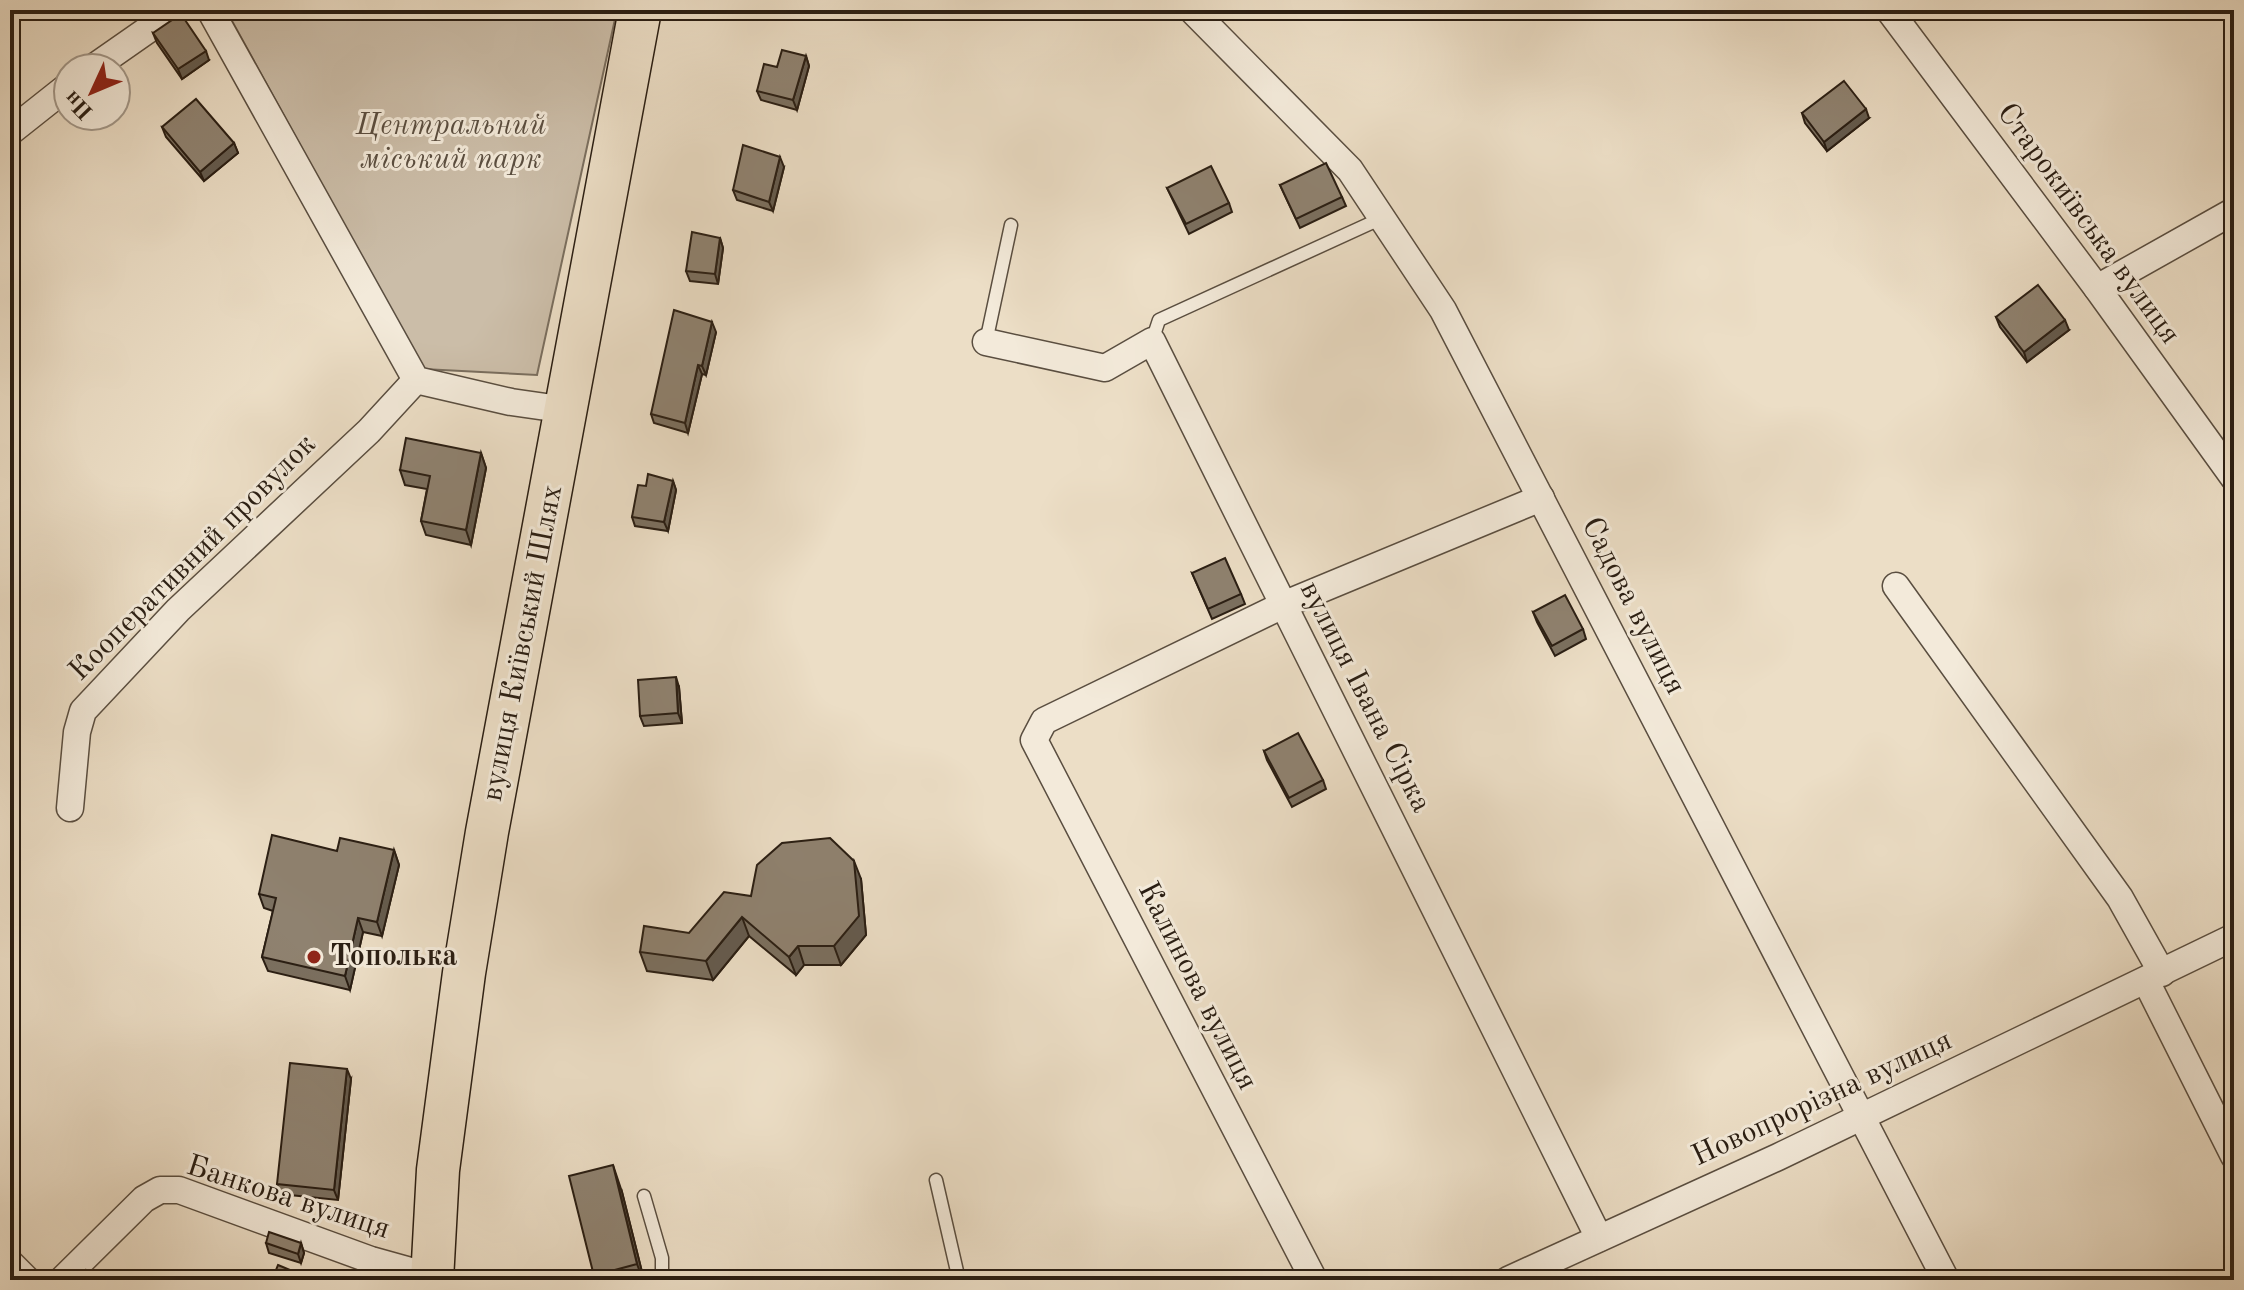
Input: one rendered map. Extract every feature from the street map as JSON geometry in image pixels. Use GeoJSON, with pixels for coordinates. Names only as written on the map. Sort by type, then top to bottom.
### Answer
{"type":"FeatureCollection","features":[{"type":"Feature","properties":{"kind":"highway","name":"вулиця Київський Шлях"},"geometry":{"type":"LineString","coordinates":[[432,1278],[438,1170],[464,973],[487,832],[640,10]]}},
{"type":"Feature","properties":{"kind":"street"},"geometry":{"type":"LineString","coordinates":[[116,52],[176,10]]}},
{"type":"Feature","properties":{"kind":"street"},"geometry":{"type":"LineString","coordinates":[[210,10],[416,380],[511,402],[553,408],[565,420]]}},
{"type":"Feature","properties":{"kind":"street","name":"Садова вулиця"},"geometry":{"type":"LineString","coordinates":[[1192,10],[1350,170],[1443,310],[1946,1280]]}},
{"type":"Feature","properties":{"kind":"street","name":"Старокиївська вулиця"},"geometry":{"type":"LineString","coordinates":[[1889,10],[2097,288],[2234,478]]}},
{"type":"Feature","properties":{"kind":"street"},"geometry":{"type":"LineString","coordinates":[[10,132],[52,99]]}},
{"type":"Feature","properties":{"kind":"street"},"geometry":{"type":"LineString","coordinates":[[2097,288],[2234,211]]}},
{"type":"Feature","properties":{"kind":"street"},"geometry":{"type":"LineString","coordinates":[[986,342],[1105,368],[1152,341]]}},
{"type":"Feature","properties":{"kind":"street","name":"вулиця Івана Сірка"},"geometry":{"type":"LineString","coordinates":[[1152,341],[1599,1238]]}},
{"type":"Feature","properties":{"kind":"street","name":"Кооперативний провулок"},"geometry":{"type":"LineString","coordinates":[[70,808],[77,732],[83,711],[178,610],[369,431],[416,380]]}},
{"type":"Feature","properties":{"kind":"street"},"geometry":{"type":"LineString","coordinates":[[1283,605],[1541,498]]}},
{"type":"Feature","properties":{"kind":"street"},"geometry":{"type":"LineString","coordinates":[[1896,586],[2120,898],[2234,1156]]}},
{"type":"Feature","properties":{"kind":"street","name":"Калинова вулиця"},"geometry":{"type":"LineString","coordinates":[[1283,605],[1044,721],[1034,740],[1314,1280]]}},
{"type":"Feature","properties":{"kind":"street","name":"Новопрорізна вулиця"},"geometry":{"type":"LineString","coordinates":[[1521,1277],[2234,937]]}},
{"type":"Feature","properties":{"kind":"street","name":"Банкова вулиця"},"geometry":{"type":"LineString","coordinates":[[62,1280],[144,1199],[160,1190],[179,1190],[380,1272],[432,1278]]}},
{"type":"Feature","properties":{"kind":"street"},"geometry":{"type":"LineString","coordinates":[[10,1263],[27,1280]]}},
{"type":"Feature","properties":{"kind":"lane"},"geometry":{"type":"LineString","coordinates":[[1152,341],[1159,320],[1382,218]]}},
{"type":"Feature","properties":{"kind":"lane"},"geometry":{"type":"LineString","coordinates":[[986,342],[1011,225]]}},
{"type":"Feature","properties":{"kind":"lane"},"geometry":{"type":"LineString","coordinates":[[936,1180],[959,1280]]}},
{"type":"Feature","properties":{"kind":"lane"},"geometry":{"type":"LineString","coordinates":[[644,1196],[662,1258],[662,1280]]}},
{"type":"Feature","properties":{"kind":"green space","name":"Центральний міський парк"},"geometry":{"type":"Polygon","coordinates":[[[226,10],[617,10],[537,375],[423,369],[226,10]]]}},
{"type":"Feature","properties":{"kind":"building"},"geometry":{"type":"Polygon","coordinates":[[[181,14],[206,51],[178,69],[153,33],[181,14]]]}},
{"type":"Feature","properties":{"kind":"building"},"geometry":{"type":"Polygon","coordinates":[[[782,50],[806,56],[793,100],[757,91],[764,64],[777,67],[782,50]]]}},
{"type":"Feature","properties":{"kind":"building"},"geometry":{"type":"Polygon","coordinates":[[[1844,81],[1866,109],[1824,142],[1802,113],[1844,81]]]}},
{"type":"Feature","properties":{"kind":"building"},"geometry":{"type":"Polygon","coordinates":[[[196,99],[234,143],[200,172],[162,127],[196,99]]]}},
{"type":"Feature","properties":{"kind":"building"},"geometry":{"type":"Polygon","coordinates":[[[743,145],[780,157],[769,202],[733,190],[743,145]]]}},
{"type":"Feature","properties":{"kind":"building"},"geometry":{"type":"Polygon","coordinates":[[[1326,163],[1342,197],[1296,219],[1280,185],[1326,163]]]}},
{"type":"Feature","properties":{"kind":"building"},"geometry":{"type":"Polygon","coordinates":[[[1211,166],[1229,203],[1186,224],[1167,188],[1211,166]]]}},
{"type":"Feature","properties":{"kind":"building"},"geometry":{"type":"Polygon","coordinates":[[[692,232],[720,238],[715,274],[686,271],[692,232]]]}},
{"type":"Feature","properties":{"kind":"building"},"geometry":{"type":"Polygon","coordinates":[[[2038,285],[2065,320],[2024,352],[1996,317],[2038,285]]]}},
{"type":"Feature","properties":{"kind":"building"},"geometry":{"type":"Polygon","coordinates":[[[674,310],[712,322],[702,366],[698,365],[685,423],[651,414],[674,310]]]}},
{"type":"Feature","properties":{"kind":"building"},"geometry":{"type":"Polygon","coordinates":[[[406,438],[481,453],[466,530],[421,521],[430,476],[400,470],[406,438]]]}},
{"type":"Feature","properties":{"kind":"building"},"geometry":{"type":"Polygon","coordinates":[[[648,474],[673,481],[664,522],[632,517],[638,485],[646,486],[648,474]]]}},
{"type":"Feature","properties":{"kind":"building"},"geometry":{"type":"Polygon","coordinates":[[[1225,558],[1241,594],[1208,609],[1192,573],[1225,558]]]}},
{"type":"Feature","properties":{"kind":"building"},"geometry":{"type":"Polygon","coordinates":[[[1565,595],[1583,629],[1552,646],[1533,612],[1565,595]]]}},
{"type":"Feature","properties":{"kind":"building"},"geometry":{"type":"Polygon","coordinates":[[[676,677],[678,713],[640,716],[638,680],[676,677]]]}},
{"type":"Feature","properties":{"kind":"building"},"geometry":{"type":"Polygon","coordinates":[[[1298,733],[1323,780],[1289,798],[1264,751],[1298,733]]]}},
{"type":"Feature","properties":{"kind":"building"},"geometry":{"type":"Polygon","coordinates":[[[272,835],[337,851],[340,838],[394,850],[377,922],[358,918],[345,976],[262,957],[276,898],[259,894],[272,835]]]}},
{"type":"Feature","properties":{"kind":"building"},"geometry":{"type":"Polygon","coordinates":[[[830,838],[854,861],[859,916],[834,946],[798,946],[789,957],[742,917],[706,961],[640,952],[644,926],[689,933],[724,892],[751,896],[757,865],[782,843],[830,838]]]}},
{"type":"Feature","properties":{"kind":"building"},"geometry":{"type":"Polygon","coordinates":[[[290,1063],[347,1069],[334,1190],[277,1184],[290,1063]]]}},
{"type":"Feature","properties":{"kind":"building"},"geometry":{"type":"Polygon","coordinates":[[[613,1165],[637,1264],[611,1271],[613,1280],[567,1280],[593,1272],[569,1176],[613,1165]]]}},
{"type":"Feature","properties":{"kind":"building"},"geometry":{"type":"Polygon","coordinates":[[[269,1232],[301,1243],[298,1254],[266,1243],[269,1232]]]}},
{"type":"Feature","properties":{"kind":"building"},"geometry":{"type":"Polygon","coordinates":[[[278,1265],[314,1280],[272,1280],[278,1265]]]}},
{"type":"Feature","properties":{"kind":"building"},"geometry":{"type":"Polygon","coordinates":[[[86,1270],[99,1280],[79,1280],[86,1270]]]}},
{"type":"Feature","properties":{"kind":"place","name":"Тополька"},"geometry":{"type":"Point","coordinates":[314,957]}}]}
